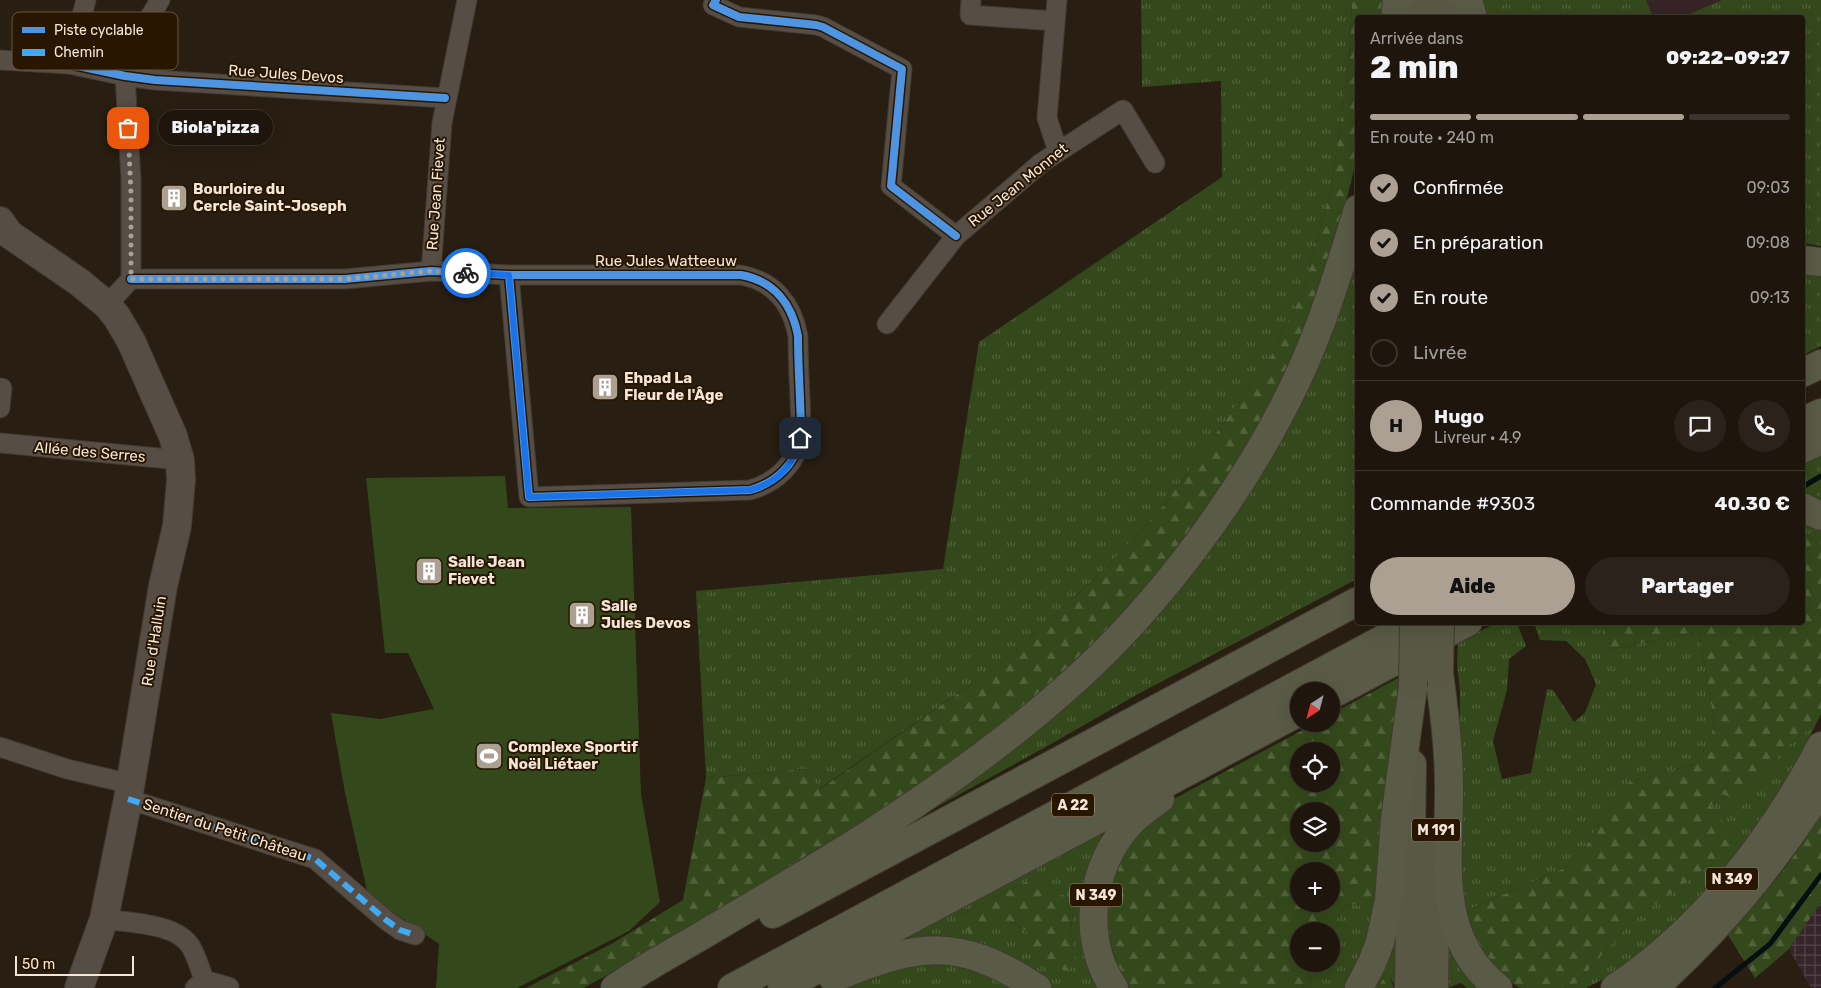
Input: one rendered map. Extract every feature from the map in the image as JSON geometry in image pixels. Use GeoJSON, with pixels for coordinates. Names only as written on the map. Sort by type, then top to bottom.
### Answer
{"type":"FeatureCollection","features":[{"type":"Feature","properties":{"kind":"highway"},"geometry":{"type":"LineString","coordinates":[[1395,15],[1397,0]]}},
{"type":"Feature","properties":{"kind":"highway"},"geometry":{"type":"LineString","coordinates":[[1421,15],[1422,0]]}},
{"type":"Feature","properties":{"kind":"highway"},"geometry":{"type":"LineString","coordinates":[[1449,0],[1449,15]]}},
{"type":"Feature","properties":{"kind":"highway"},"geometry":{"type":"LineString","coordinates":[[1468,0],[1472,15]]}},
{"type":"Feature","properties":{"kind":"highway"},"geometry":{"type":"LineString","coordinates":[[615,988],[853,844],[954,777],[1016,731],[1076,679],[1107,649],[1183,563],[1233,493],[1274,426],[1297,381],[1317,333],[1355,219]]}},
{"type":"Feature","properties":{"kind":"highway"},"geometry":{"type":"LineString","coordinates":[[1805,260],[1821,262]]}},
{"type":"Feature","properties":{"kind":"highway"},"geometry":{"type":"LineString","coordinates":[[1805,372],[1821,364]]}},
{"type":"Feature","properties":{"kind":"highway"},"geometry":{"type":"LineString","coordinates":[[1805,421],[1821,413]]}},
{"type":"Feature","properties":{"kind":"highway"},"geometry":{"type":"LineString","coordinates":[[1805,448],[1821,440]]}},
{"type":"Feature","properties":{"kind":"highway"},"geometry":{"type":"LineString","coordinates":[[1805,508],[1821,516]]}},
{"type":"Feature","properties":{"kind":"highway"},"geometry":{"type":"LineString","coordinates":[[636,988],[1355,603]]}},
{"type":"Feature","properties":{"kind":"highway","name":"A 22"},"geometry":{"type":"LineString","coordinates":[[732,988],[1409,625]]}},
{"type":"Feature","properties":{"kind":"highway","name":"M 191"},"geometry":{"type":"LineString","coordinates":[[1409,988],[1415,625]]}},
{"type":"Feature","properties":{"kind":"highway","name":"M 191"},"geometry":{"type":"LineString","coordinates":[[1434,988],[1440,625]]}},
{"type":"Feature","properties":{"kind":"highway"},"geometry":{"type":"LineString","coordinates":[[1340,691],[1462,625]]}},
{"type":"Feature","properties":{"kind":"highway"},"geometry":{"type":"LineString","coordinates":[[1439,673],[1448,761],[1448,872],[1451,912],[1459,938],[1469,957],[1489,981],[1498,988]]}},
{"type":"Feature","properties":{"kind":"highway"},"geometry":{"type":"LineString","coordinates":[[1359,988],[1377,949],[1389,900],[1395,818],[1413,687]]}},
{"type":"Feature","properties":{"kind":"highway"},"geometry":{"type":"LineString","coordinates":[[782,988],[1290,719]]}},
{"type":"Feature","properties":{"kind":"highway","name":"N 349"},"geometry":{"type":"LineString","coordinates":[[1114,988],[1104,970],[1096,948],[1094,928],[1096,890],[1102,872],[1119,838],[1131,822],[1161,798],[1290,719]]}},
{"type":"Feature","properties":{"kind":"highway","name":"N 349"},"geometry":{"type":"LineString","coordinates":[[1615,988],[1665,950],[1718,896],[1767,836],[1785,809],[1821,746]]}},
{"type":"Feature","properties":{"kind":"highway"},"geometry":{"type":"LineString","coordinates":[[1654,988],[1704,941],[1752,886],[1791,835],[1821,789]]}},
{"type":"Feature","properties":{"kind":"highway"},"geometry":{"type":"LineString","coordinates":[[808,988],[893,956],[914,951],[936,950],[955,951],[974,956],[1009,971],[1037,988]]}},
{"type":"Feature","properties":{"kind":"main road","name":"Rue d'Halluin"},"geometry":{"type":"LineString","coordinates":[[2,227],[79,282],[107,305],[117,317],[131,341],[173,436],[180,460],[177,526],[163,586],[130,791],[104,919],[79,988]]}},
{"type":"Feature","properties":{"kind":"street"},"geometry":{"type":"LineString","coordinates":[[153,12],[160,0]]}},
{"type":"Feature","properties":{"kind":"street","name":"Rue Jean Fievet"},"geometry":{"type":"LineString","coordinates":[[131,279],[345,279],[431,271],[442,123],[467,0]]}},
{"type":"Feature","properties":{"kind":"street"},"geometry":{"type":"LineString","coordinates":[[716,0],[714,5],[739,17],[823,27],[902,69],[891,186],[956,236]]}},
{"type":"Feature","properties":{"kind":"street"},"geometry":{"type":"LineString","coordinates":[[971,0],[970,15],[1055,21]]}},
{"type":"Feature","properties":{"kind":"street"},"geometry":{"type":"LineString","coordinates":[[1057,0],[1047,118],[1058,151]]}},
{"type":"Feature","properties":{"kind":"street","name":"Rue Jules Devos"},"geometry":{"type":"LineString","coordinates":[[98,70],[155,80],[446,98]]}},
{"type":"Feature","properties":{"kind":"street"},"geometry":{"type":"LineString","coordinates":[[107,305],[131,279],[131,188],[126,76],[127,70]]}},
{"type":"Feature","properties":{"kind":"street","name":"Rue Jean Monnet"},"geometry":{"type":"LineString","coordinates":[[887,324],[956,236],[1041,163],[1123,110],[1155,163]]}},
{"type":"Feature","properties":{"kind":"street","name":"Rue Jules Watteeuw"},"geometry":{"type":"LineString","coordinates":[[431,271],[509,275],[742,274],[767,284],[782,297],[793,315],[798,336],[800,438],[795,455],[785,470],[765,484],[750,490],[529,497],[509,275]]}},
{"type":"Feature","properties":{"kind":"street"},"geometry":{"type":"LineString","coordinates":[[0,388],[2,388],[0,408]]}},
{"type":"Feature","properties":{"kind":"street","name":"Allée des Serres"},"geometry":{"type":"LineString","coordinates":[[0,443],[180,460]]}},
{"type":"Feature","properties":{"kind":"street","name":"Sentier du Petit Château"},"geometry":{"type":"LineString","coordinates":[[0,747],[130,791],[316,859],[386,920],[400,930],[415,935]]}},
{"type":"Feature","properties":{"kind":"street"},"geometry":{"type":"LineString","coordinates":[[104,919],[163,928],[179,935],[191,946],[200,984],[229,987]]}},
{"type":"Feature","properties":{"kind":"shaded area"},"geometry":{"type":"Polygon","coordinates":[[[1646,0],[1722,0],[1687,15],[1652,15],[1646,0]]]}},
{"type":"Feature","properties":{"kind":"shaded area"},"geometry":{"type":"Polygon","coordinates":[[[1821,902],[1821,988],[1811,988],[1789,949],[1821,902]]]}},
{"type":"Feature","properties":{"kind":"green space"},"geometry":{"type":"Polygon","coordinates":[[[1141,0],[1352,0],[1349,63],[1331,190],[1303,289],[1268,362],[1161,509],[1107,567],[1005,661],[819,789],[805,769],[706,778],[696,591],[943,569],[979,342],[1222,177],[1221,81],[1142,87],[1141,0]]]}},
{"type":"Feature","properties":{"kind":"green space"},"geometry":{"type":"Polygon","coordinates":[[[1352,0],[1385,0],[1383,15],[1355,15],[1355,165],[1335,248],[1291,363],[1248,450],[1171,559],[1102,636],[1061,676],[944,772],[734,907],[583,988],[526,988],[613,943],[683,900],[706,778],[805,769],[820,789],[1005,661],[1107,567],[1161,509],[1268,362],[1303,289],[1331,190],[1349,63],[1352,0]]]}},
{"type":"Feature","properties":{"kind":"green space"},"geometry":{"type":"Polygon","coordinates":[[[1478,0],[1646,0],[1652,15],[1482,15],[1478,0]]]}},
{"type":"Feature","properties":{"kind":"green space"},"geometry":{"type":"Polygon","coordinates":[[[1722,0],[1821,0],[1821,246],[1805,243],[1805,15],[1687,15],[1722,0]]]}},
{"type":"Feature","properties":{"kind":"green space"},"geometry":{"type":"Polygon","coordinates":[[[1355,253],[1355,580],[1138,694],[931,810],[929,807],[1085,686],[1355,253]]]}},
{"type":"Feature","properties":{"kind":"green space"},"geometry":{"type":"Polygon","coordinates":[[[1805,271],[1821,273],[1821,346],[1805,354],[1805,271]]]}},
{"type":"Feature","properties":{"kind":"green space"},"geometry":{"type":"Polygon","coordinates":[[[1821,449],[1821,506],[1805,497],[1805,458],[1821,449]]]}},
{"type":"Feature","properties":{"kind":"green space","name":"Complexe Sportif Noël Liétaer"},"geometry":{"type":"Polygon","coordinates":[[[505,476],[508,508],[631,507],[641,794],[660,902],[629,931],[517,988],[436,988],[439,944],[368,895],[345,793],[331,713],[380,719],[434,709],[408,653],[385,653],[366,478],[505,476]]]}},
{"type":"Feature","properties":{"kind":"green space"},"geometry":{"type":"Polygon","coordinates":[[[1805,521],[1821,530],[1821,546],[1805,533],[1805,521]]]}},
{"type":"Feature","properties":{"kind":"green space"},"geometry":{"type":"Polygon","coordinates":[[[1805,533],[1821,546],[1821,714],[1817,722],[1793,741],[1736,802],[1723,794],[1711,806],[1740,843],[1632,921],[1577,983],[1564,988],[1518,987],[1494,971],[1475,943],[1463,912],[1574,864],[1627,783],[1698,763],[1715,727],[1699,631],[1603,651],[1603,625],[1805,625],[1805,533]]]}},
{"type":"Feature","properties":{"kind":"green space"},"geometry":{"type":"Polygon","coordinates":[[[1493,625],[1518,625],[1526,646],[1509,659],[1507,690],[1493,741],[1502,779],[1531,773],[1547,689],[1553,690],[1574,722],[1585,713],[1596,684],[1585,659],[1566,641],[1540,640],[1535,625],[1603,625],[1603,651],[1699,631],[1715,727],[1698,763],[1627,783],[1574,864],[1463,912],[1458,852],[1460,691],[1457,663],[1458,642],[1493,625]]]}},
{"type":"Feature","properties":{"kind":"green space"},"geometry":{"type":"Polygon","coordinates":[[[1400,677],[1377,907],[1347,904],[1334,922],[1290,922],[1290,972],[1307,972],[1311,979],[1303,988],[1130,988],[1120,973],[1108,936],[1106,892],[1121,853],[1142,824],[1168,802],[1299,732],[1340,732],[1340,709],[1400,677]]]}},
{"type":"Feature","properties":{"kind":"green space"},"geometry":{"type":"Polygon","coordinates":[[[1817,722],[1783,791],[1746,842],[1692,907],[1648,948],[1617,972],[1586,988],[1564,988],[1577,983],[1632,921],[1739,843],[1711,806],[1723,794],[1736,801],[1793,741],[1817,722]]]}},
{"type":"Feature","properties":{"kind":"green space"},"geometry":{"type":"Polygon","coordinates":[[[1821,813],[1821,902],[1789,949],[1755,978],[1728,935],[1778,877],[1801,846],[1821,813]]]}},
{"type":"Feature","properties":{"kind":"green space"},"geometry":{"type":"Polygon","coordinates":[[[1099,830],[1107,843],[1106,988],[1051,988],[1011,963],[903,944],[900,936],[1099,830]],[[1037,876],[959,916],[1009,920],[1076,964],[1071,930],[1074,903],[1037,876]]]}},
{"type":"Feature","properties":{"kind":"green space"},"geometry":{"type":"Polygon","coordinates":[[[1037,876],[1074,903],[1071,930],[1077,964],[1065,971],[1033,952],[1031,934],[1009,920],[970,935],[959,916],[1037,876]]]}},
{"type":"Feature","properties":{"kind":"green space"},"geometry":{"type":"Polygon","coordinates":[[[1347,904],[1377,907],[1364,949],[1356,969],[1345,988],[1303,988],[1311,979],[1307,972],[1340,972],[1340,922],[1334,922],[1347,904]]]}},
{"type":"Feature","properties":{"kind":"green space"},"geometry":{"type":"Polygon","coordinates":[[[1392,937],[1397,938],[1396,988],[1390,977],[1384,977],[1378,988],[1370,988],[1392,937]]]}},
{"type":"Feature","properties":{"kind":"green space"},"geometry":{"type":"Polygon","coordinates":[[[1447,940],[1483,988],[1467,988],[1461,983],[1447,988],[1447,940]]]}},
{"type":"Feature","properties":{"kind":"green space"},"geometry":{"type":"Polygon","coordinates":[[[953,962],[1018,988],[839,988],[892,965],[953,962]]]}},
{"type":"Feature","properties":{"kind":"green space"},"geometry":{"type":"Polygon","coordinates":[[[1384,977],[1390,977],[1394,988],[1378,988],[1384,977]]]}},
{"type":"Feature","properties":{"kind":"waterway"},"geometry":{"type":"LineString","coordinates":[[1805,485],[1821,476]]}},
{"type":"Feature","properties":{"kind":"waterway"},"geometry":{"type":"LineString","coordinates":[[1715,988],[1770,944],[1821,875]]}},
{"type":"Feature","properties":{"kind":"marked path"},"geometry":{"type":"LineString","coordinates":[[128,799],[315,859],[386,920],[400,930],[415,935]]}},
{"type":"Feature","properties":{"kind":"cycle path"},"geometry":{"type":"LineString","coordinates":[[716,0],[713,5],[739,17],[823,27],[902,69],[891,186],[956,236]]}},
{"type":"Feature","properties":{"kind":"cycle path"},"geometry":{"type":"LineString","coordinates":[[97,70],[155,80],[445,98]]}},
{"type":"Feature","properties":{"kind":"cycle path"},"geometry":{"type":"LineString","coordinates":[[131,279],[345,279],[431,271],[509,275],[741,275],[753,278],[772,288],[780,296],[791,314],[798,336],[801,432],[798,447],[789,464],[768,483],[750,490],[529,497],[509,275]]}},
{"type":"Feature","properties":{"kind":"way so far"},"geometry":{"type":"LineString","coordinates":[[128,128],[131,193],[131,279],[345,279],[431,271],[466,273]]}},
{"type":"Feature","properties":{"kind":"place","name":"Biola'pizza"},"geometry":{"type":"Point","coordinates":[128,128]}},
{"type":"Feature","properties":{"kind":"place","name":"Bourloire du Cercle Saint-Joseph"},"geometry":{"type":"Point","coordinates":[174,198]}},
{"type":"Feature","properties":{"kind":"place","name":"Ehpad La Fleur de l'Âge"},"geometry":{"type":"Point","coordinates":[605,387]}},
{"type":"Feature","properties":{"kind":"place","name":"Salle Jean Fievet"},"geometry":{"type":"Point","coordinates":[429,571]}},
{"type":"Feature","properties":{"kind":"place","name":"Salle Jules Devos"},"geometry":{"type":"Point","coordinates":[582,615]}},
{"type":"Feature","properties":{"kind":"place","name":"Complexe Sportif Noël Liétaer"},"geometry":{"type":"Point","coordinates":[489,756]}},
{"type":"Feature","properties":{"kind":"route"},"geometry":{"type":"LineString","coordinates":[[466,273],[509,275],[529,497],[750,490],[765,484],[785,470],[795,455],[800,438]]}}]}
